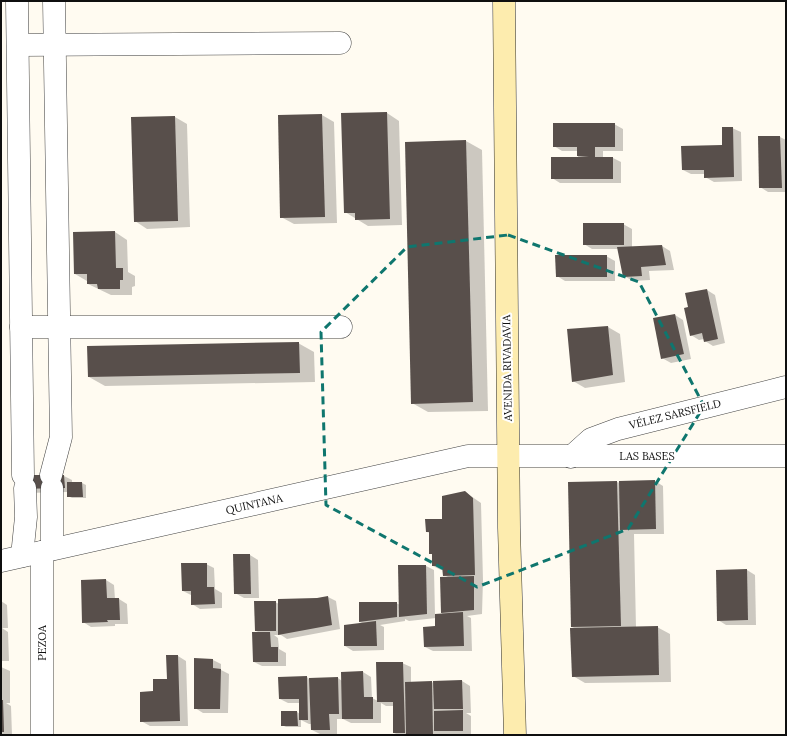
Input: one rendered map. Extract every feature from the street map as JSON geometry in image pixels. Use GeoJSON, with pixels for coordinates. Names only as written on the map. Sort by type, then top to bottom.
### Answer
{"type":"FeatureCollection","features":[{"type":"Feature","properties":{"kind":"main road","name":"AVENIDA RIVADAVIA"},"geometry":{"type":"LineString","coordinates":[[504,1],[509,528],[515,735]]}},
{"type":"Feature","properties":{"kind":"street"},"geometry":{"type":"LineString","coordinates":[[17,1],[24,482],[29,554]]}},
{"type":"Feature","properties":{"kind":"street"},"geometry":{"type":"LineString","coordinates":[[29,554],[52,481],[61,437],[54,1]]}},
{"type":"Feature","properties":{"kind":"street"},"geometry":{"type":"LineString","coordinates":[[18,45],[340,43]]}},
{"type":"Feature","properties":{"kind":"street"},"geometry":{"type":"LineString","coordinates":[[21,327],[341,327]]}},
{"type":"Feature","properties":{"kind":"street","name":"VÉLEZ SARSFIELD"},"geometry":{"type":"LineString","coordinates":[[571,457],[591,440],[618,428],[786,387]]}},
{"type":"Feature","properties":{"kind":"street","name":"QUINTANA"},"geometry":{"type":"LineString","coordinates":[[29,554],[468,456],[508,457]]}},
{"type":"Feature","properties":{"kind":"street","name":"LAS BASES"},"geometry":{"type":"LineString","coordinates":[[508,457],[786,456]]}},
{"type":"Feature","properties":{"kind":"street","name":"PEZOA"},"geometry":{"type":"LineString","coordinates":[[29,554],[42,735]]}},
{"type":"Feature","properties":{"kind":"highlighted area"},"geometry":{"type":"Polygon","coordinates":[[[508,235],[639,282],[704,406],[628,529],[477,587],[326,505],[321,332],[407,247],[508,235]]]}},
{"type":"Feature","properties":{"kind":"building"},"geometry":{"type":"Polygon","coordinates":[[[387,112],[390,219],[355,220],[355,213],[344,213],[341,113],[387,112]]]}},
{"type":"Feature","properties":{"kind":"building"},"geometry":{"type":"Polygon","coordinates":[[[322,114],[325,217],[280,218],[278,115],[322,114]]]}},
{"type":"Feature","properties":{"kind":"building"},"geometry":{"type":"Polygon","coordinates":[[[175,116],[178,221],[134,222],[131,117],[175,116]]]}},
{"type":"Feature","properties":{"kind":"building"},"geometry":{"type":"Polygon","coordinates":[[[553,123],[615,123],[615,147],[595,147],[595,157],[613,157],[613,179],[551,179],[551,157],[589,157],[577,156],[577,147],[553,147],[553,123]]]}},
{"type":"Feature","properties":{"kind":"building"},"geometry":{"type":"Polygon","coordinates":[[[722,127],[733,127],[734,177],[704,178],[704,170],[682,170],[681,146],[722,145],[722,127]]]}},
{"type":"Feature","properties":{"kind":"building"},"geometry":{"type":"Polygon","coordinates":[[[758,136],[780,136],[782,188],[759,188],[758,136]]]}},
{"type":"Feature","properties":{"kind":"building"},"geometry":{"type":"Polygon","coordinates":[[[466,140],[473,402],[411,404],[405,142],[466,140]]]}},
{"type":"Feature","properties":{"kind":"building"},"geometry":{"type":"Polygon","coordinates":[[[583,223],[624,223],[624,245],[583,245],[583,223]]]}},
{"type":"Feature","properties":{"kind":"building"},"geometry":{"type":"Polygon","coordinates":[[[115,231],[116,268],[123,268],[123,280],[120,280],[120,289],[98,289],[97,284],[87,284],[87,274],[74,274],[73,232],[115,231]]]}},
{"type":"Feature","properties":{"kind":"building"},"geometry":{"type":"Polygon","coordinates":[[[662,245],[666,265],[641,267],[642,276],[623,277],[617,247],[662,245]]]}},
{"type":"Feature","properties":{"kind":"building"},"geometry":{"type":"Polygon","coordinates":[[[555,255],[607,255],[607,277],[556,277],[555,255]]]}},
{"type":"Feature","properties":{"kind":"building"},"geometry":{"type":"Polygon","coordinates":[[[707,289],[718,339],[704,342],[702,333],[690,336],[684,308],[688,307],[685,293],[707,289]]]}},
{"type":"Feature","properties":{"kind":"building"},"geometry":{"type":"Polygon","coordinates":[[[675,314],[684,354],[661,359],[653,318],[675,314]]]}},
{"type":"Feature","properties":{"kind":"building"},"geometry":{"type":"Polygon","coordinates":[[[608,326],[613,375],[572,382],[567,329],[608,326]]]}},
{"type":"Feature","properties":{"kind":"building"},"geometry":{"type":"Polygon","coordinates":[[[299,342],[300,373],[88,377],[87,346],[299,342]]]}},
{"type":"Feature","properties":{"kind":"building"},"geometry":{"type":"Polygon","coordinates":[[[15,475],[64,475],[65,488],[15,489],[15,475]]]}},
{"type":"Feature","properties":{"kind":"building"},"geometry":{"type":"Polygon","coordinates":[[[655,480],[656,529],[620,530],[619,481],[655,480]]]}},
{"type":"Feature","properties":{"kind":"building"},"geometry":{"type":"Polygon","coordinates":[[[617,481],[621,626],[571,627],[568,482],[617,481]]]}},
{"type":"Feature","properties":{"kind":"building"},"geometry":{"type":"Polygon","coordinates":[[[67,482],[82,482],[83,497],[67,497],[67,482]]]}},
{"type":"Feature","properties":{"kind":"building"},"geometry":{"type":"Polygon","coordinates":[[[465,491],[473,498],[475,575],[443,576],[442,566],[432,566],[432,554],[429,554],[429,532],[426,532],[425,519],[442,519],[442,496],[465,491]]]}},
{"type":"Feature","properties":{"kind":"building"},"geometry":{"type":"Polygon","coordinates":[[[233,554],[250,554],[251,594],[234,594],[233,554]]]}},
{"type":"Feature","properties":{"kind":"building"},"geometry":{"type":"Polygon","coordinates":[[[181,563],[207,563],[207,587],[214,587],[215,604],[191,605],[191,591],[182,591],[181,563]]]}},
{"type":"Feature","properties":{"kind":"building"},"geometry":{"type":"Polygon","coordinates":[[[398,565],[426,565],[427,614],[399,617],[398,565]]]}},
{"type":"Feature","properties":{"kind":"building"},"geometry":{"type":"Polygon","coordinates":[[[747,569],[748,620],[717,621],[716,570],[747,569]]]}},
{"type":"Feature","properties":{"kind":"building"},"geometry":{"type":"Polygon","coordinates":[[[474,576],[474,610],[441,613],[440,577],[474,576]]]}},
{"type":"Feature","properties":{"kind":"building"},"geometry":{"type":"Polygon","coordinates":[[[106,579],[107,598],[119,598],[120,620],[82,623],[81,580],[106,579]]]}},
{"type":"Feature","properties":{"kind":"building"},"geometry":{"type":"Polygon","coordinates":[[[328,596],[332,625],[278,635],[278,599],[317,598],[328,596]]]}},
{"type":"Feature","properties":{"kind":"building"},"geometry":{"type":"Polygon","coordinates":[[[254,601],[276,601],[276,631],[255,631],[254,601]]]}},
{"type":"Feature","properties":{"kind":"building"},"geometry":{"type":"Polygon","coordinates":[[[359,602],[397,602],[397,617],[359,622],[359,602]]]}},
{"type":"Feature","properties":{"kind":"building"},"geometry":{"type":"Polygon","coordinates":[[[463,612],[464,646],[424,647],[423,627],[435,626],[435,614],[463,612]]]}},
{"type":"Feature","properties":{"kind":"building"},"geometry":{"type":"Polygon","coordinates":[[[376,621],[377,646],[344,646],[344,625],[376,621]]]}},
{"type":"Feature","properties":{"kind":"building"},"geometry":{"type":"Polygon","coordinates":[[[658,626],[659,675],[572,677],[570,628],[658,626]]]}},
{"type":"Feature","properties":{"kind":"building"},"geometry":{"type":"Polygon","coordinates":[[[252,632],[270,632],[271,647],[278,647],[278,662],[253,662],[252,632]]]}},
{"type":"Feature","properties":{"kind":"building"},"geometry":{"type":"Polygon","coordinates":[[[166,655],[178,655],[180,721],[140,722],[140,692],[153,691],[153,679],[167,679],[166,655]]]}},
{"type":"Feature","properties":{"kind":"building"},"geometry":{"type":"Polygon","coordinates":[[[194,658],[213,659],[213,668],[221,669],[220,709],[194,709],[194,658]]]}},
{"type":"Feature","properties":{"kind":"building"},"geometry":{"type":"Polygon","coordinates":[[[376,662],[403,662],[405,733],[393,733],[393,702],[377,702],[376,662]]]}},
{"type":"Feature","properties":{"kind":"building"},"geometry":{"type":"Polygon","coordinates":[[[363,671],[364,697],[373,697],[373,719],[342,719],[341,672],[363,671]]]}},
{"type":"Feature","properties":{"kind":"building"},"geometry":{"type":"Polygon","coordinates":[[[307,676],[308,720],[299,720],[299,699],[279,699],[278,677],[307,676]]]}},
{"type":"Feature","properties":{"kind":"building"},"geometry":{"type":"Polygon","coordinates":[[[338,677],[339,714],[329,714],[330,730],[311,730],[309,678],[338,677]]]}},
{"type":"Feature","properties":{"kind":"building"},"geometry":{"type":"Polygon","coordinates":[[[462,680],[463,709],[434,709],[433,681],[462,680]]]}},
{"type":"Feature","properties":{"kind":"building"},"geometry":{"type":"Polygon","coordinates":[[[432,681],[433,734],[406,734],[405,682],[432,681]]]}},
{"type":"Feature","properties":{"kind":"building"},"geometry":{"type":"Polygon","coordinates":[[[1,700],[3,700],[4,732],[1,732],[1,700]]]}},
{"type":"Feature","properties":{"kind":"building"},"geometry":{"type":"Polygon","coordinates":[[[463,710],[463,731],[434,731],[434,711],[463,710]]]}},
{"type":"Feature","properties":{"kind":"building"},"geometry":{"type":"Polygon","coordinates":[[[281,711],[297,711],[298,726],[281,726],[281,711]]]}}]}
